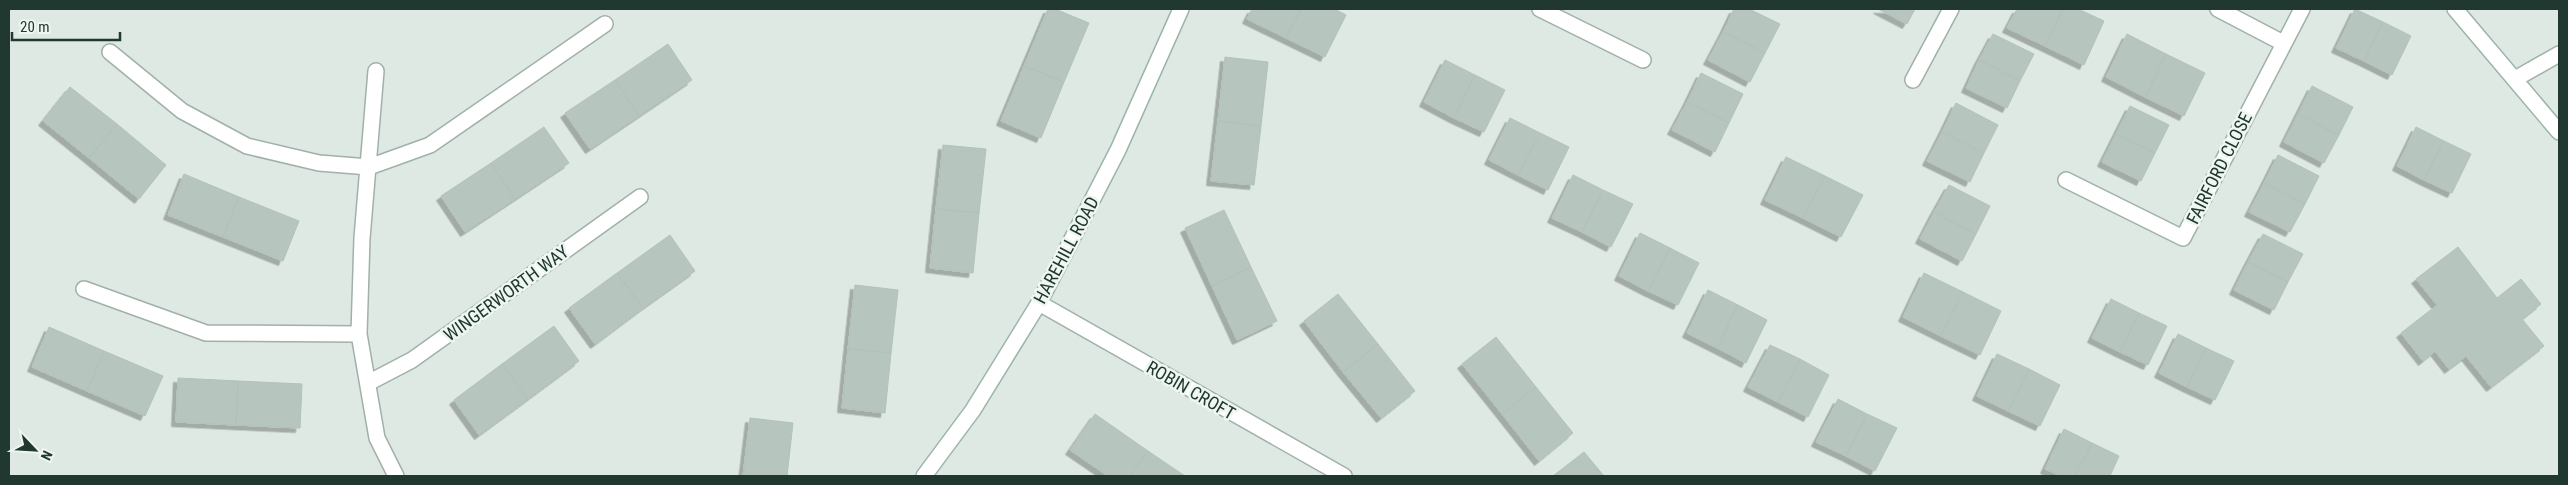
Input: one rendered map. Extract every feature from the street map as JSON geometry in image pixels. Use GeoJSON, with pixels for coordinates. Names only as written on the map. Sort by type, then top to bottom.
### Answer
{"type":"FeatureCollection","features":[{"type":"Feature","properties":{"kind":"street","name":"HAREHILL ROAD"},"geometry":{"type":"LineString","coordinates":[[924,476],[973,410],[1039,303],[1118,150],[1181,9]]}},
{"type":"Feature","properties":{"kind":"street"},"geometry":{"type":"LineString","coordinates":[[1540,9],[1643,60]]}},
{"type":"Feature","properties":{"kind":"street"},"geometry":{"type":"LineString","coordinates":[[1913,80],[1950,9]]}},
{"type":"Feature","properties":{"kind":"street"},"geometry":{"type":"LineString","coordinates":[[2218,9],[2283,43]]}},
{"type":"Feature","properties":{"kind":"street","name":"FAIRFORD CLOSE"},"geometry":{"type":"LineString","coordinates":[[2066,180],[2183,238],[2302,9]]}},
{"type":"Feature","properties":{"kind":"street"},"geometry":{"type":"LineString","coordinates":[[2455,9],[2559,132]]}},
{"type":"Feature","properties":{"kind":"street"},"geometry":{"type":"LineString","coordinates":[[110,52],[182,111],[247,146],[319,163],[369,167],[430,145],[606,24]]}},
{"type":"Feature","properties":{"kind":"street"},"geometry":{"type":"LineString","coordinates":[[2515,79],[2559,54]]}},
{"type":"Feature","properties":{"kind":"street"},"geometry":{"type":"LineString","coordinates":[[376,72],[362,238],[359,334],[378,438],[396,476]]}},
{"type":"Feature","properties":{"kind":"street","name":"WINGERWORTH WAY"},"geometry":{"type":"LineString","coordinates":[[368,383],[412,360],[640,197]]}},
{"type":"Feature","properties":{"kind":"street"},"geometry":{"type":"LineString","coordinates":[[84,289],[206,333],[359,334]]}},
{"type":"Feature","properties":{"kind":"street","name":"ROBIN CROFT"},"geometry":{"type":"LineString","coordinates":[[1039,303],[1344,476]]}},
{"type":"Feature","properties":{"kind":"building"},"geometry":{"type":"Polygon","coordinates":[[[1048,9],[1055,9],[1089,23],[1064,82],[1024,66],[1048,9]]]}},
{"type":"Feature","properties":{"kind":"building"},"geometry":{"type":"Polygon","coordinates":[[[1252,9],[1301,9],[1286,38],[1247,19],[1252,9]]]}},
{"type":"Feature","properties":{"kind":"building"},"geometry":{"type":"Polygon","coordinates":[[[1301,9],[1334,9],[1346,15],[1325,57],[1286,38],[1301,9]]]}},
{"type":"Feature","properties":{"kind":"building"},"geometry":{"type":"Polygon","coordinates":[[[1734,9],[1749,9],[1780,24],[1765,53],[1723,32],[1734,9]]]}},
{"type":"Feature","properties":{"kind":"building"},"geometry":{"type":"Polygon","coordinates":[[[1878,9],[1915,9],[1907,24],[1878,9]]]}},
{"type":"Feature","properties":{"kind":"building"},"geometry":{"type":"Polygon","coordinates":[[[2017,9],[2063,9],[2045,46],[2007,28],[2017,9]]]}},
{"type":"Feature","properties":{"kind":"building"},"geometry":{"type":"Polygon","coordinates":[[[2063,9],[2078,9],[2104,21],[2084,65],[2045,46],[2063,9]]]}},
{"type":"Feature","properties":{"kind":"building"},"geometry":{"type":"Polygon","coordinates":[[[2355,9],[2383,22],[2364,61],[2336,48],[2355,9]]]}},
{"type":"Feature","properties":{"kind":"building"},"geometry":{"type":"Polygon","coordinates":[[[2383,22],[2411,36],[2392,75],[2364,61],[2383,22]]]}},
{"type":"Feature","properties":{"kind":"building"},"geometry":{"type":"Polygon","coordinates":[[[1723,32],[1765,53],[1750,82],[1708,60],[1723,32]]]}},
{"type":"Feature","properties":{"kind":"building"},"geometry":{"type":"Polygon","coordinates":[[[1993,34],[2034,54],[2020,81],[1979,60],[1993,34]]]}},
{"type":"Feature","properties":{"kind":"building"},"geometry":{"type":"Polygon","coordinates":[[[2127,34],[2166,54],[2145,97],[2106,77],[2127,34]]]}},
{"type":"Feature","properties":{"kind":"building"},"geometry":{"type":"Polygon","coordinates":[[[668,44],[692,80],[639,116],[615,80],[668,44]]]}},
{"type":"Feature","properties":{"kind":"building"},"geometry":{"type":"Polygon","coordinates":[[[2166,54],[2205,73],[2184,116],[2145,97],[2166,54]]]}},
{"type":"Feature","properties":{"kind":"building"},"geometry":{"type":"Polygon","coordinates":[[[1225,57],[1268,62],[1261,126],[1218,121],[1225,57]]]}},
{"type":"Feature","properties":{"kind":"building"},"geometry":{"type":"Polygon","coordinates":[[[1445,60],[1475,75],[1454,118],[1424,102],[1445,60]]]}},
{"type":"Feature","properties":{"kind":"building"},"geometry":{"type":"Polygon","coordinates":[[[1979,60],[2020,81],[2007,108],[1966,88],[1979,60]]]}},
{"type":"Feature","properties":{"kind":"building"},"geometry":{"type":"Polygon","coordinates":[[[1024,66],[1064,82],[1041,138],[1001,121],[1024,66]]]}},
{"type":"Feature","properties":{"kind":"building"},"geometry":{"type":"Polygon","coordinates":[[[1701,73],[1743,94],[1729,123],[1687,102],[1701,73]]]}},
{"type":"Feature","properties":{"kind":"building"},"geometry":{"type":"Polygon","coordinates":[[[1475,75],[1505,90],[1484,132],[1454,118],[1475,75]]]}},
{"type":"Feature","properties":{"kind":"building"},"geometry":{"type":"Polygon","coordinates":[[[615,80],[639,116],[590,149],[565,113],[615,80]]]}},
{"type":"Feature","properties":{"kind":"building"},"geometry":{"type":"Polygon","coordinates":[[[2312,86],[2353,107],[2339,135],[2298,114],[2312,86]]]}},
{"type":"Feature","properties":{"kind":"building"},"geometry":{"type":"Polygon","coordinates":[[[70,87],[117,124],[89,158],[43,121],[70,87]]]}},
{"type":"Feature","properties":{"kind":"building"},"geometry":{"type":"Polygon","coordinates":[[[1687,102],[1729,123],[1715,152],[1672,130],[1687,102]]]}},
{"type":"Feature","properties":{"kind":"building"},"geometry":{"type":"Polygon","coordinates":[[[1956,103],[1998,125],[1984,153],[1942,132],[1956,103]]]}},
{"type":"Feature","properties":{"kind":"building"},"geometry":{"type":"Polygon","coordinates":[[[2130,106],[2169,125],[2155,153],[2116,134],[2130,106]]]}},
{"type":"Feature","properties":{"kind":"building"},"geometry":{"type":"Polygon","coordinates":[[[2298,114],[2339,135],[2324,163],[2284,142],[2298,114]]]}},
{"type":"Feature","properties":{"kind":"building"},"geometry":{"type":"Polygon","coordinates":[[[1510,118],[1540,133],[1518,175],[1489,160],[1510,118]]]}},
{"type":"Feature","properties":{"kind":"building"},"geometry":{"type":"Polygon","coordinates":[[[1218,121],[1261,126],[1254,185],[1211,181],[1218,121]]]}},
{"type":"Feature","properties":{"kind":"building"},"geometry":{"type":"Polygon","coordinates":[[[117,124],[166,165],[139,199],[89,158],[117,124]]]}},
{"type":"Feature","properties":{"kind":"building"},"geometry":{"type":"Polygon","coordinates":[[[544,127],[569,163],[515,199],[491,163],[544,127]]]}},
{"type":"Feature","properties":{"kind":"building"},"geometry":{"type":"Polygon","coordinates":[[[2416,127],[2444,141],[2424,180],[2397,166],[2416,127]]]}},
{"type":"Feature","properties":{"kind":"building"},"geometry":{"type":"Polygon","coordinates":[[[1942,132],[1984,153],[1970,182],[1927,161],[1942,132]]]}},
{"type":"Feature","properties":{"kind":"building"},"geometry":{"type":"Polygon","coordinates":[[[1540,133],[1569,147],[1548,190],[1518,175],[1540,133]]]}},
{"type":"Feature","properties":{"kind":"building"},"geometry":{"type":"Polygon","coordinates":[[[2116,134],[2155,153],[2141,181],[2102,162],[2116,134]]]}},
{"type":"Feature","properties":{"kind":"building"},"geometry":{"type":"Polygon","coordinates":[[[2444,141],[2471,154],[2452,193],[2424,180],[2444,141]]]}},
{"type":"Feature","properties":{"kind":"building"},"geometry":{"type":"Polygon","coordinates":[[[943,145],[986,149],[979,213],[936,209],[943,145]]]}},
{"type":"Feature","properties":{"kind":"building"},"geometry":{"type":"Polygon","coordinates":[[[2278,155],[2319,176],[2305,204],[2264,183],[2278,155]]]}},
{"type":"Feature","properties":{"kind":"building"},"geometry":{"type":"Polygon","coordinates":[[[1786,157],[1825,176],[1803,218],[1765,200],[1786,157]]]}},
{"type":"Feature","properties":{"kind":"building"},"geometry":{"type":"Polygon","coordinates":[[[491,163],[515,199],[465,232],[441,196],[491,163]]]}},
{"type":"Feature","properties":{"kind":"building"},"geometry":{"type":"Polygon","coordinates":[[[184,174],[239,197],[223,237],[168,215],[184,174]]]}},
{"type":"Feature","properties":{"kind":"building"},"geometry":{"type":"Polygon","coordinates":[[[1573,175],[1603,190],[1582,232],[1552,218],[1573,175]]]}},
{"type":"Feature","properties":{"kind":"building"},"geometry":{"type":"Polygon","coordinates":[[[1825,176],[1863,195],[1841,237],[1803,218],[1825,176]]]}},
{"type":"Feature","properties":{"kind":"building"},"geometry":{"type":"Polygon","coordinates":[[[2264,183],[2305,204],[2290,232],[2249,212],[2264,183]]]}},
{"type":"Feature","properties":{"kind":"building"},"geometry":{"type":"Polygon","coordinates":[[[1949,185],[1990,206],[1976,234],[1934,212],[1949,185]]]}},
{"type":"Feature","properties":{"kind":"building"},"geometry":{"type":"Polygon","coordinates":[[[1603,190],[1633,204],[1611,247],[1582,232],[1603,190]]]}},
{"type":"Feature","properties":{"kind":"building"},"geometry":{"type":"Polygon","coordinates":[[[239,197],[299,221],[283,261],[223,237],[239,197]]]}},
{"type":"Feature","properties":{"kind":"building"},"geometry":{"type":"Polygon","coordinates":[[[936,209],[979,213],[973,273],[930,268],[936,209]]]}},
{"type":"Feature","properties":{"kind":"building"},"geometry":{"type":"Polygon","coordinates":[[[1224,210],[1251,267],[1212,286],[1185,228],[1224,210]]]}},
{"type":"Feature","properties":{"kind":"building"},"geometry":{"type":"Polygon","coordinates":[[[1934,212],[1976,234],[1962,261],[1920,239],[1934,212]]]}},
{"type":"Feature","properties":{"kind":"building"},"geometry":{"type":"Polygon","coordinates":[[[1640,233],[1670,248],[1648,291],[1619,276],[1640,233]]]}},
{"type":"Feature","properties":{"kind":"building"},"geometry":{"type":"Polygon","coordinates":[[[2263,234],[2303,254],[2288,282],[2248,262],[2263,234]]]}},
{"type":"Feature","properties":{"kind":"building"},"geometry":{"type":"Polygon","coordinates":[[[670,235],[695,271],[643,308],[617,273],[670,235]]]}},
{"type":"Feature","properties":{"kind":"building"},"geometry":{"type":"Polygon","coordinates":[[[2458,247],[2497,298],[2521,279],[2541,304],[2522,319],[2544,346],[2491,387],[2466,356],[2449,369],[2435,351],[2423,361],[2401,333],[2437,305],[2416,279],[2458,247]]]}},
{"type":"Feature","properties":{"kind":"building"},"geometry":{"type":"Polygon","coordinates":[[[1670,248],[1699,263],[1678,305],[1648,291],[1670,248]]]}},
{"type":"Feature","properties":{"kind":"building"},"geometry":{"type":"Polygon","coordinates":[[[2248,262],[2288,282],[2274,310],[2234,290],[2248,262]]]}},
{"type":"Feature","properties":{"kind":"building"},"geometry":{"type":"Polygon","coordinates":[[[1251,267],[1277,321],[1237,340],[1212,286],[1251,267]]]}},
{"type":"Feature","properties":{"kind":"building"},"geometry":{"type":"Polygon","coordinates":[[[617,273],[643,308],[595,344],[569,308],[617,273]]]}},
{"type":"Feature","properties":{"kind":"building"},"geometry":{"type":"Polygon","coordinates":[[[1924,273],[1963,292],[1941,336],[1903,317],[1924,273]]]}},
{"type":"Feature","properties":{"kind":"building"},"geometry":{"type":"Polygon","coordinates":[[[855,285],[898,290],[891,353],[848,349],[855,285]]]}},
{"type":"Feature","properties":{"kind":"building"},"geometry":{"type":"Polygon","coordinates":[[[1708,290],[1738,305],[1717,348],[1687,333],[1708,290]]]}},
{"type":"Feature","properties":{"kind":"building"},"geometry":{"type":"Polygon","coordinates":[[[1963,292],[2001,311],[1980,355],[1941,336],[1963,292]]]}},
{"type":"Feature","properties":{"kind":"building"},"geometry":{"type":"Polygon","coordinates":[[[1338,294],[1378,344],[1343,372],[1304,321],[1338,294]]]}},
{"type":"Feature","properties":{"kind":"building"},"geometry":{"type":"Polygon","coordinates":[[[2111,299],[2139,313],[2120,352],[2092,338],[2111,299]]]}},
{"type":"Feature","properties":{"kind":"building"},"geometry":{"type":"Polygon","coordinates":[[[1738,305],[1767,320],[1746,363],[1717,348],[1738,305]]]}},
{"type":"Feature","properties":{"kind":"building"},"geometry":{"type":"Polygon","coordinates":[[[2139,313],[2167,326],[2148,365],[2120,352],[2139,313]]]}},
{"type":"Feature","properties":{"kind":"building"},"geometry":{"type":"Polygon","coordinates":[[[554,326],[579,361],[528,399],[502,364],[554,326]]]}},
{"type":"Feature","properties":{"kind":"building"},"geometry":{"type":"Polygon","coordinates":[[[49,327],[104,351],[87,391],[32,367],[49,327]]]}},
{"type":"Feature","properties":{"kind":"building"},"geometry":{"type":"Polygon","coordinates":[[[2178,334],[2206,348],[2187,387],[2159,373],[2178,334]]]}},
{"type":"Feature","properties":{"kind":"building"},"geometry":{"type":"Polygon","coordinates":[[[1496,337],[1536,387],[1502,414],[1462,364],[1496,337]]]}},
{"type":"Feature","properties":{"kind":"building"},"geometry":{"type":"Polygon","coordinates":[[[1378,344],[1415,391],[1381,418],[1343,372],[1378,344]]]}},
{"type":"Feature","properties":{"kind":"building"},"geometry":{"type":"Polygon","coordinates":[[[1770,345],[1800,359],[1778,402],[1748,387],[1770,345]]]}},
{"type":"Feature","properties":{"kind":"building"},"geometry":{"type":"Polygon","coordinates":[[[2206,348],[2234,361],[2215,400],[2187,387],[2206,348]]]}},
{"type":"Feature","properties":{"kind":"building"},"geometry":{"type":"Polygon","coordinates":[[[848,349],[891,353],[885,413],[842,408],[848,349]]]}},
{"type":"Feature","properties":{"kind":"building"},"geometry":{"type":"Polygon","coordinates":[[[104,351],[163,376],[145,416],[87,391],[104,351]]]}},
{"type":"Feature","properties":{"kind":"building"},"geometry":{"type":"Polygon","coordinates":[[[1997,354],[2029,369],[2008,411],[1977,396],[1997,354]]]}},
{"type":"Feature","properties":{"kind":"building"},"geometry":{"type":"Polygon","coordinates":[[[1800,359],[1829,375],[1808,417],[1778,402],[1800,359]]]}},
{"type":"Feature","properties":{"kind":"building"},"geometry":{"type":"Polygon","coordinates":[[[502,364],[528,399],[479,435],[454,400],[502,364]]]}},
{"type":"Feature","properties":{"kind":"building"},"geometry":{"type":"Polygon","coordinates":[[[2029,369],[2060,385],[2040,426],[2008,411],[2029,369]]]}},
{"type":"Feature","properties":{"kind":"building"},"geometry":{"type":"Polygon","coordinates":[[[178,378],[238,381],[236,425],[176,422],[178,378]]]}},
{"type":"Feature","properties":{"kind":"building"},"geometry":{"type":"Polygon","coordinates":[[[238,381],[302,384],[300,428],[236,425],[238,381]]]}},
{"type":"Feature","properties":{"kind":"building"},"geometry":{"type":"Polygon","coordinates":[[[1536,387],[1573,433],[1539,461],[1502,414],[1536,387]]]}},
{"type":"Feature","properties":{"kind":"building"},"geometry":{"type":"Polygon","coordinates":[[[1838,399],[1867,414],[1846,456],[1816,442],[1838,399]]]}},
{"type":"Feature","properties":{"kind":"building"},"geometry":{"type":"Polygon","coordinates":[[[1095,414],[1148,451],[1130,476],[1108,476],[1070,450],[1095,414]]]}},
{"type":"Feature","properties":{"kind":"building"},"geometry":{"type":"Polygon","coordinates":[[[1867,414],[1897,428],[1875,471],[1846,456],[1867,414]]]}},
{"type":"Feature","properties":{"kind":"building"},"geometry":{"type":"Polygon","coordinates":[[[750,418],[793,423],[787,476],[743,476],[750,418]]]}},
{"type":"Feature","properties":{"kind":"building"},"geometry":{"type":"Polygon","coordinates":[[[2064,429],[2092,443],[2075,476],[2061,476],[2045,469],[2064,429]]]}},
{"type":"Feature","properties":{"kind":"building"},"geometry":{"type":"Polygon","coordinates":[[[2092,443],[2119,456],[2110,476],[2075,476],[2092,443]]]}},
{"type":"Feature","properties":{"kind":"building"},"geometry":{"type":"Polygon","coordinates":[[[1148,451],[1185,476],[1130,476],[1148,451]]]}},
{"type":"Feature","properties":{"kind":"building"},"geometry":{"type":"Polygon","coordinates":[[[1584,452],[1604,476],[1553,476],[1584,452]]]}}]}
